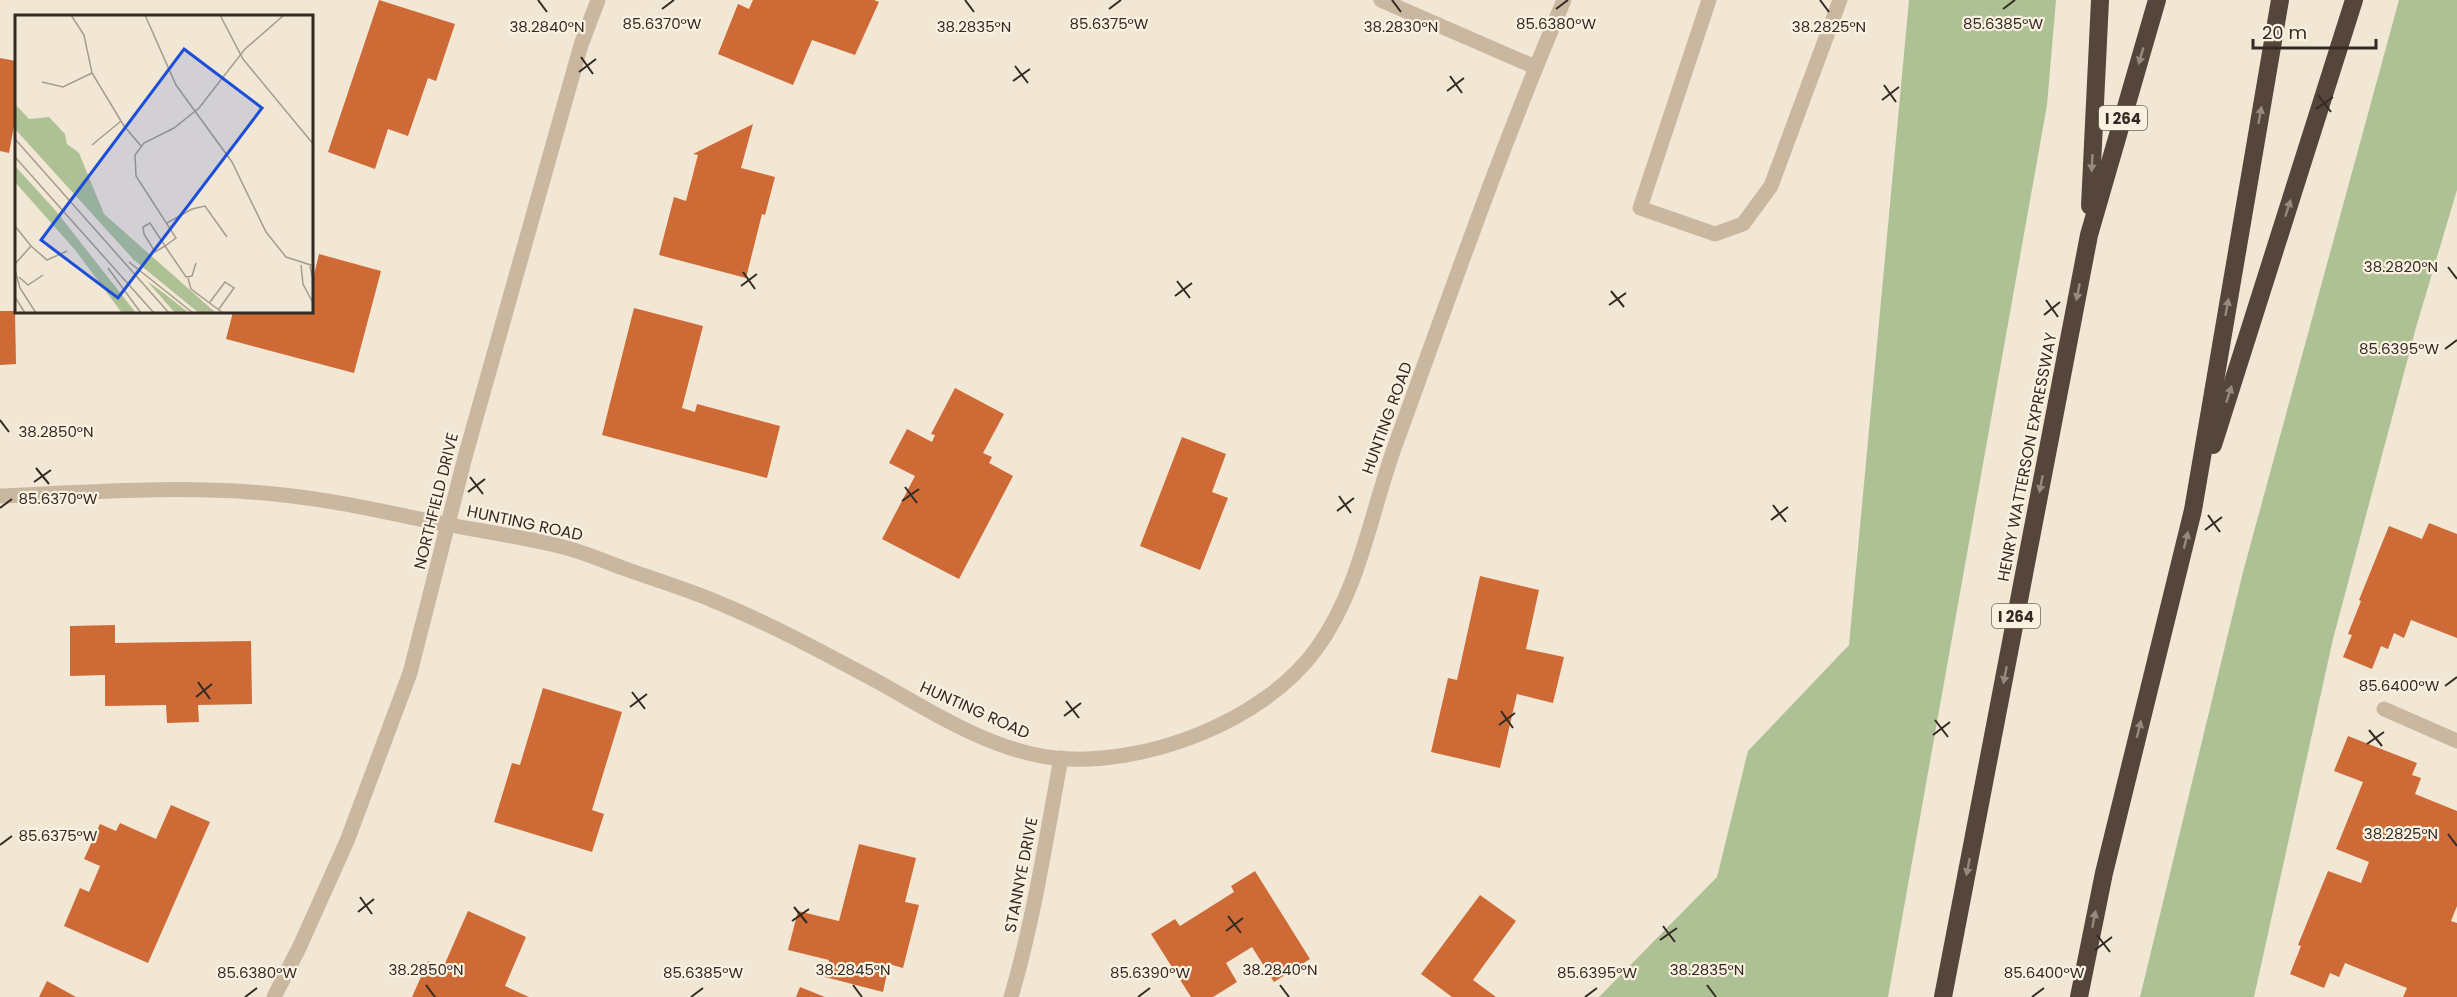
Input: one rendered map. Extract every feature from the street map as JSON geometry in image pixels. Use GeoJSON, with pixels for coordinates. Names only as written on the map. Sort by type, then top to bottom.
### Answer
{"type":"FeatureCollection","features":[{"type":"Feature","properties":{"kind":"highway"},"geometry":{"type":"LineString","coordinates":[[2089,235],[2100,0]]}},
{"type":"Feature","properties":{"kind":"highway","name":"HENRY WATTERSON EXPRESSWAY"},"geometry":{"type":"LineString","coordinates":[[1943,997],[2089,235],[2157,0]]}},
{"type":"Feature","properties":{"kind":"highway"},"geometry":{"type":"LineString","coordinates":[[2193,510],[2280,0]]}},
{"type":"Feature","properties":{"kind":"highway"},"geometry":{"type":"LineString","coordinates":[[2079,997],[2104,873],[2193,510],[2354,0]]}},
{"type":"Feature","properties":{"kind":"street","name":"NORTHFIELD DRIVE"},"geometry":{"type":"LineString","coordinates":[[274,997],[300,946],[347,840],[410,673],[448,525],[578,56],[597,0]]}},
{"type":"Feature","properties":{"kind":"street"},"geometry":{"type":"LineString","coordinates":[[1381,0],[1535,67]]}},
{"type":"Feature","properties":{"kind":"street","name":"HUNTING ROAD"},"geometry":{"type":"LineString","coordinates":[[0,496],[173,489],[275,494],[386,512],[567,548],[710,599],[793,636],[941,717],[1021,753],[1061,758],[1108,757],[1174,744],[1211,730],[1245,712],[1273,693],[1316,649],[1340,610],[1393,450],[1535,67],[1564,0]]}},
{"type":"Feature","properties":{"kind":"street"},"geometry":{"type":"LineString","coordinates":[[1709,0],[1640,208],[1715,234],[1743,224],[1771,186],[1840,0]]}},
{"type":"Feature","properties":{"kind":"street"},"geometry":{"type":"LineString","coordinates":[[2384,709],[2457,741]]}},
{"type":"Feature","properties":{"kind":"street","name":"STANNYE DRIVE"},"geometry":{"type":"LineString","coordinates":[[1011,997],[1024,953],[1041,872],[1061,758]]}},
{"type":"Feature","properties":{"kind":"green space"},"geometry":{"type":"Polygon","coordinates":[[[1909,0],[2056,0],[2047,105],[1888,997],[1599,997],[1717,877],[1748,751],[1849,645],[1909,0]]]}},
{"type":"Feature","properties":{"kind":"green space"},"geometry":{"type":"Polygon","coordinates":[[[2399,0],[2457,0],[2457,190],[2417,324],[2333,639],[2254,997],[2140,997],[2243,572],[2399,0]]]}},
{"type":"Feature","properties":{"kind":"building"},"geometry":{"type":"Polygon","coordinates":[[[379,0],[455,24],[436,81],[428,78],[408,136],[388,129],[375,169],[328,152],[379,0]]]}},
{"type":"Feature","properties":{"kind":"building"},"geometry":{"type":"Polygon","coordinates":[[[753,0],[874,0],[879,2],[855,55],[812,40],[793,85],[718,54],[738,4],[749,9],[753,0]]]}},
{"type":"Feature","properties":{"kind":"building"},"geometry":{"type":"Polygon","coordinates":[[[0,58],[15,61],[15,120],[9,153],[0,151],[0,58]]]}},
{"type":"Feature","properties":{"kind":"building"},"geometry":{"type":"Polygon","coordinates":[[[753,124],[741,168],[775,177],[765,215],[762,214],[746,278],[659,255],[674,197],[686,201],[698,155],[693,154],[753,124]]]}},
{"type":"Feature","properties":{"kind":"building"},"geometry":{"type":"Polygon","coordinates":[[[319,254],[381,271],[354,373],[226,339],[232,314],[314,314],[314,275],[319,254]]]}},
{"type":"Feature","properties":{"kind":"building"},"geometry":{"type":"Polygon","coordinates":[[[634,308],[703,326],[682,408],[695,412],[697,404],[780,426],[767,478],[602,435],[634,308]]]}},
{"type":"Feature","properties":{"kind":"building"},"geometry":{"type":"Polygon","coordinates":[[[0,311],[15,311],[16,364],[0,365],[0,311]]]}},
{"type":"Feature","properties":{"kind":"building"},"geometry":{"type":"Polygon","coordinates":[[[955,388],[1004,414],[983,453],[992,457],[989,463],[1013,476],[959,579],[882,539],[915,476],[889,463],[907,429],[932,442],[935,435],[931,434],[955,388]]]}},
{"type":"Feature","properties":{"kind":"building"},"geometry":{"type":"Polygon","coordinates":[[[1182,437],[1226,454],[1212,492],[1228,498],[1200,570],[1140,546],[1182,437]]]}},
{"type":"Feature","properties":{"kind":"building"},"geometry":{"type":"Polygon","coordinates":[[[2429,523],[2457,534],[2457,638],[2411,620],[2404,638],[2394,633],[2388,649],[2381,646],[2372,669],[2343,657],[2352,635],[2348,634],[2361,601],[2359,600],[2389,526],[2422,539],[2429,523]]]}},
{"type":"Feature","properties":{"kind":"building"},"geometry":{"type":"Polygon","coordinates":[[[1480,576],[1539,590],[1526,649],[1564,657],[1553,703],[1517,694],[1500,768],[1431,752],[1448,678],[1457,680],[1480,576]]]}},
{"type":"Feature","properties":{"kind":"building"},"geometry":{"type":"Polygon","coordinates":[[[115,625],[115,643],[251,641],[252,704],[198,705],[199,722],[167,723],[166,705],[105,706],[105,675],[70,676],[70,626],[115,625]]]}},
{"type":"Feature","properties":{"kind":"building"},"geometry":{"type":"Polygon","coordinates":[[[543,688],[622,712],[592,810],[604,814],[592,852],[494,822],[512,763],[520,765],[543,688]]]}},
{"type":"Feature","properties":{"kind":"building"},"geometry":{"type":"Polygon","coordinates":[[[2348,736],[2417,763],[2412,775],[2421,778],[2415,794],[2457,811],[2457,906],[2451,921],[2457,923],[2457,997],[2403,997],[2407,988],[2345,963],[2339,977],[2330,973],[2324,988],[2290,974],[2301,946],[2298,945],[2328,871],[2361,883],[2369,862],[2336,849],[2363,782],[2334,771],[2348,736]]]}},
{"type":"Feature","properties":{"kind":"building"},"geometry":{"type":"Polygon","coordinates":[[[171,805],[210,822],[148,963],[64,926],[80,888],[89,892],[100,866],[84,859],[100,824],[116,831],[120,823],[156,839],[171,805]]]}},
{"type":"Feature","properties":{"kind":"building"},"geometry":{"type":"Polygon","coordinates":[[[859,844],[916,858],[905,902],[919,905],[903,968],[889,964],[883,992],[825,977],[829,960],[788,950],[798,911],[839,921],[859,844]]]}},
{"type":"Feature","properties":{"kind":"building"},"geometry":{"type":"Polygon","coordinates":[[[1255,871],[1310,959],[1274,982],[1252,947],[1226,963],[1237,982],[1213,997],[1191,997],[1151,934],[1175,919],[1180,926],[1234,892],[1231,886],[1255,871]]]}},
{"type":"Feature","properties":{"kind":"building"},"geometry":{"type":"Polygon","coordinates":[[[1480,895],[1516,921],[1473,980],[1496,997],[1452,997],[1421,974],[1480,895]]]}},
{"type":"Feature","properties":{"kind":"building"},"geometry":{"type":"Polygon","coordinates":[[[468,911],[526,937],[505,986],[529,997],[412,997],[428,961],[443,968],[468,911]]]}},
{"type":"Feature","properties":{"kind":"building"},"geometry":{"type":"Polygon","coordinates":[[[47,981],[76,997],[39,997],[47,981]]]}},
{"type":"Feature","properties":{"kind":"building"},"geometry":{"type":"Polygon","coordinates":[[[800,987],[825,997],[796,997],[800,987]]]}}]}
